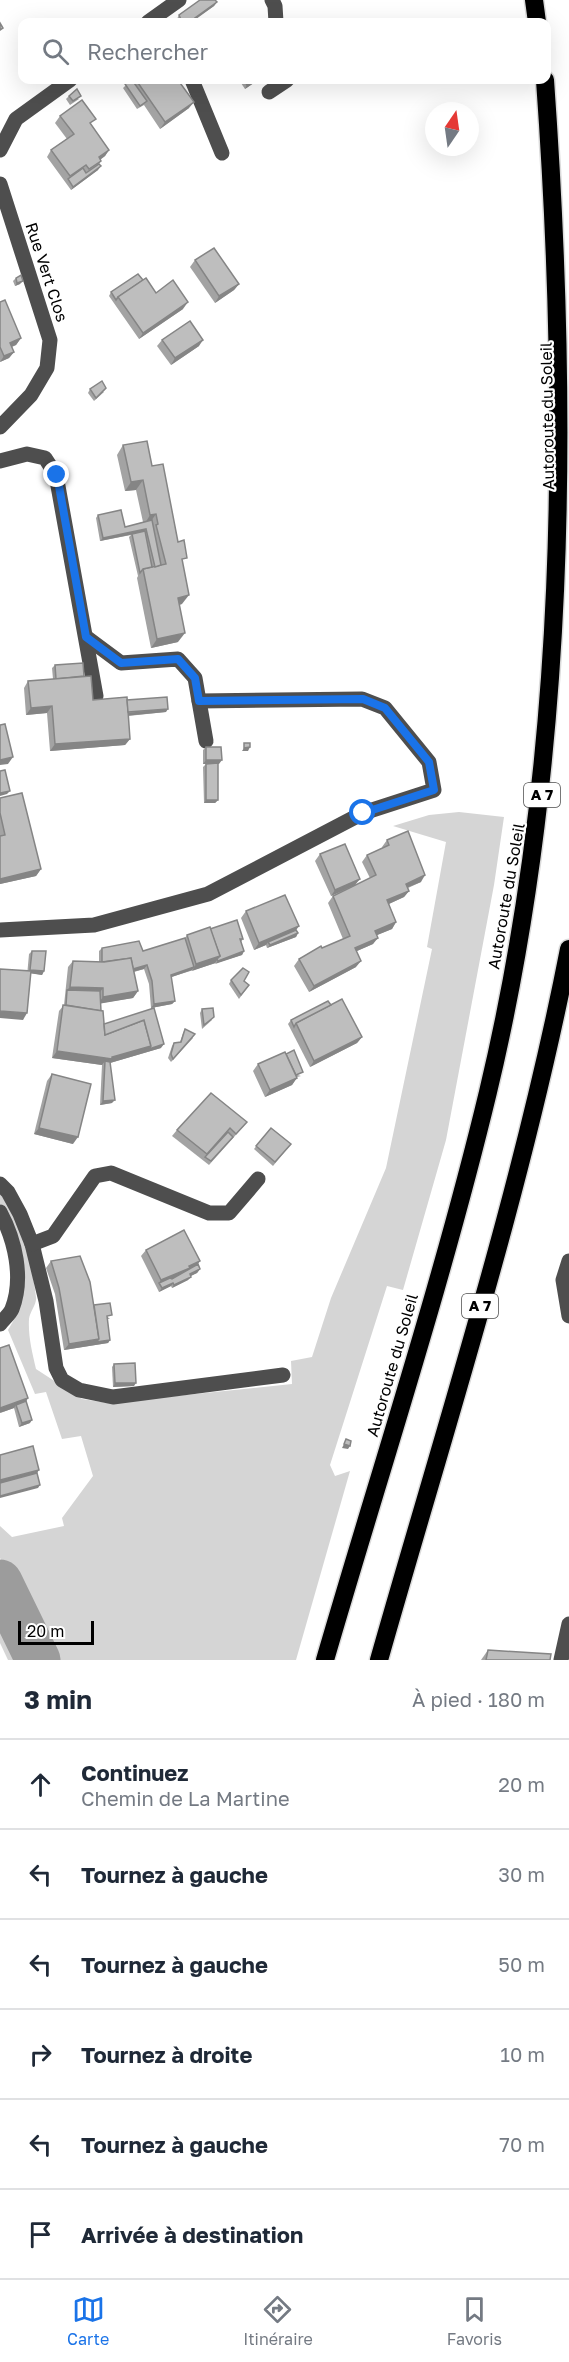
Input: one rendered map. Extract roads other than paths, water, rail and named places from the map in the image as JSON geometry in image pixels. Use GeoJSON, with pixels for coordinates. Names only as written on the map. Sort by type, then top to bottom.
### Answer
{"type":"FeatureCollection","features":[{"type":"Feature","properties":{"kind":"highway"},"geometry":{"type":"LineString","coordinates":[[534,0],[536,18]]}},
{"type":"Feature","properties":{"kind":"highway","name":"Autoroute du Soleil"},"geometry":{"type":"LineString","coordinates":[[325,1660],[426,1321],[488,1093],[506,1010],[538,827],[552,718],[565,578],[568,503],[563,256],[545,84]]}},
{"type":"Feature","properties":{"kind":"highway","name":"A 7"},"geometry":{"type":"LineString","coordinates":[[379,1660],[519,1173],[550,1044],[569,949]]}},
{"type":"Feature","properties":{"kind":"street"},"geometry":{"type":"LineString","coordinates":[[166,17],[179,0]]}},
{"type":"Feature","properties":{"kind":"street"},"geometry":{"type":"LineString","coordinates":[[272,0],[275,18]]}},
{"type":"Feature","properties":{"kind":"street"},"geometry":{"type":"LineString","coordinates":[[0,150],[16,119],[64,84]]}},
{"type":"Feature","properties":{"kind":"street"},"geometry":{"type":"LineString","coordinates":[[194,84],[222,153]]}},
{"type":"Feature","properties":{"kind":"street"},"geometry":{"type":"LineString","coordinates":[[269,92],[281,84]]}},
{"type":"Feature","properties":{"kind":"street","name":"Rue Vert Clos"},"geometry":{"type":"LineString","coordinates":[[0,184],[50,340],[47,368],[31,395],[0,426]]}},
{"type":"Feature","properties":{"kind":"street"},"geometry":{"type":"LineString","coordinates":[[0,461],[27,454],[45,458],[57,475],[96,696]]}},
{"type":"Feature","properties":{"kind":"street"},"geometry":{"type":"LineString","coordinates":[[86,637],[121,663],[178,659],[195,678],[206,741]]}},
{"type":"Feature","properties":{"kind":"street"},"geometry":{"type":"LineString","coordinates":[[0,930],[94,925],[208,894],[363,813],[434,790],[429,762],[385,708],[363,699],[199,701]]}},
{"type":"Feature","properties":{"kind":"street"},"geometry":{"type":"LineString","coordinates":[[32,1244],[53,1236],[95,1176],[111,1173],[209,1212],[229,1213],[258,1179]]}},
{"type":"Feature","properties":{"kind":"street"},"geometry":{"type":"LineString","coordinates":[[0,1184],[8,1192],[20,1214],[32,1244],[46,1301],[56,1368],[62,1380],[79,1390],[113,1397],[283,1375]]}},
{"type":"Feature","properties":{"kind":"street"},"geometry":{"type":"LineString","coordinates":[[0,1212],[9,1230],[16,1257],[17,1284],[12,1310],[0,1324]]}},
{"type":"Feature","properties":{"kind":"street"},"geometry":{"type":"LineString","coordinates":[[569,1261],[563,1280],[569,1316]]}},
{"type":"Feature","properties":{"kind":"street"},"geometry":{"type":"LineString","coordinates":[[561,1660],[569,1624]]}},
{"type":"Feature","properties":{"kind":"waterway"},"geometry":{"type":"LineString","coordinates":[[0,1582],[38,1660]]}}]}
